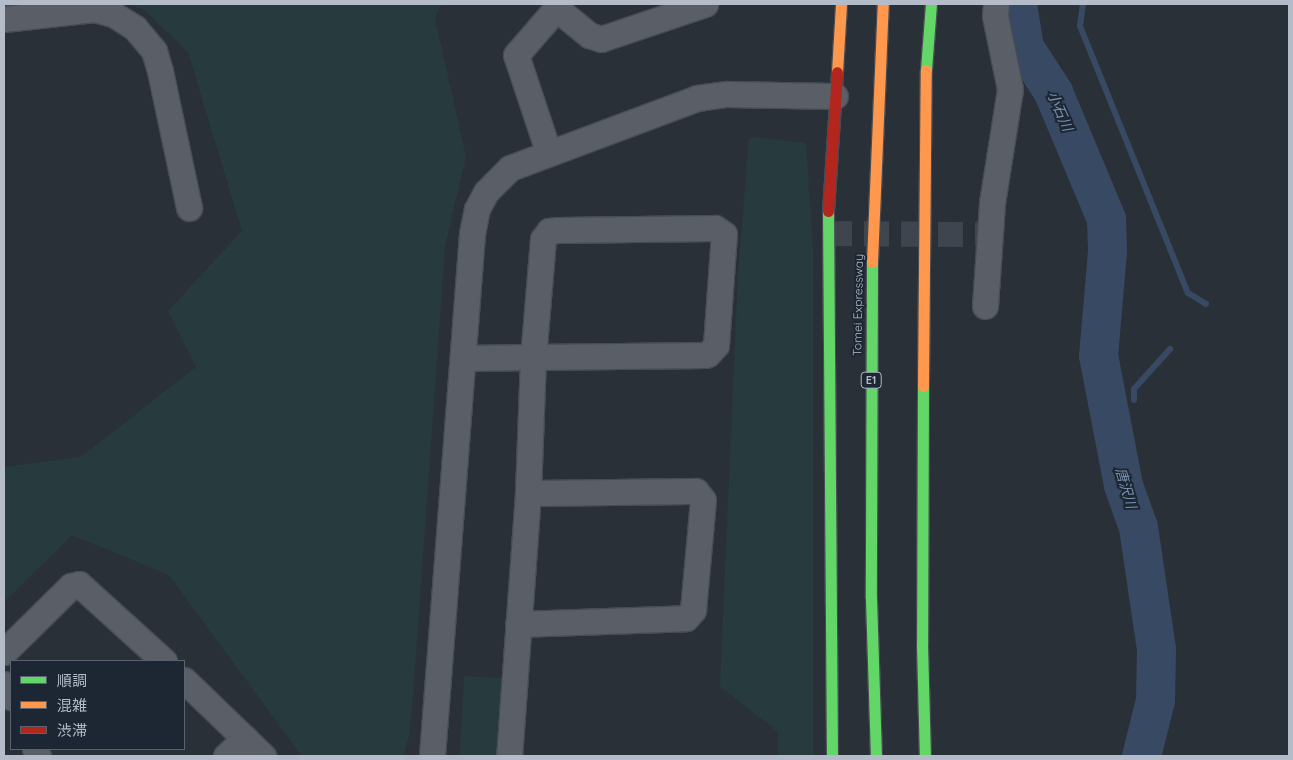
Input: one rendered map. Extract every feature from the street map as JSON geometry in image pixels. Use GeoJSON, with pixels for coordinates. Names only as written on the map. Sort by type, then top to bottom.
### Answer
{"type":"FeatureCollection","features":[{"type":"Feature","properties":{"kind":"main road"},"geometry":{"type":"LineString","coordinates":[[832,756],[828,233],[841,4]]}},
{"type":"Feature","properties":{"kind":"main road","name":"Tomei Expressway"},"geometry":{"type":"LineString","coordinates":[[876,756],[871,598],[871,299],[883,4]]}},
{"type":"Feature","properties":{"kind":"main road"},"geometry":{"type":"LineString","coordinates":[[926,756],[922,645],[924,283],[926,65],[931,4]]}},
{"type":"Feature","properties":{"kind":"street"},"geometry":{"type":"LineString","coordinates":[[548,151],[516,55],[558,6],[596,39],[706,4]]}},
{"type":"Feature","properties":{"kind":"street"},"geometry":{"type":"LineString","coordinates":[[985,306],[992,203],[1010,89],[995,16],[996,4]]}},
{"type":"Feature","properties":{"kind":"street"},"geometry":{"type":"LineString","coordinates":[[4,19],[94,9],[113,14],[135,28],[154,51],[158,62],[189,208]]}},
{"type":"Feature","properties":{"kind":"street"},"geometry":{"type":"LineString","coordinates":[[432,756],[472,234],[480,201],[501,174],[548,151],[707,96],[835,96]]}},
{"type":"Feature","properties":{"kind":"street"},"geometry":{"type":"LineString","coordinates":[[464,358],[533,357],[708,354],[716,345],[724,234],[715,228],[549,231],[542,245],[533,357],[528,493],[509,756]]}},
{"type":"Feature","properties":{"kind":"street"},"geometry":{"type":"LineString","coordinates":[[518,624],[686,618],[693,610],[703,500],[696,491],[528,493]]}},
{"type":"Feature","properties":{"kind":"street"},"geometry":{"type":"LineString","coordinates":[[4,652],[71,586],[79,584],[163,660]]}},
{"type":"Feature","properties":{"kind":"street"},"geometry":{"type":"LineString","coordinates":[[185,681],[263,756]]}},
{"type":"Feature","properties":{"kind":"street"},"geometry":{"type":"LineString","coordinates":[[4,684],[10,695]]}},
{"type":"Feature","properties":{"kind":"street"},"geometry":{"type":"LineString","coordinates":[[226,756],[244,738]]}},
{"type":"Feature","properties":{"kind":"green space"},"geometry":{"type":"Polygon","coordinates":[[[125,4],[441,4],[435,18],[466,157],[445,246],[413,696],[409,737],[403,756],[302,756],[169,575],[72,535],[4,602],[4,467],[81,457],[196,367],[168,311],[242,231],[188,52],[143,9],[125,4]]]}},
{"type":"Feature","properties":{"kind":"green space"},"geometry":{"type":"Polygon","coordinates":[[[749,137],[806,143],[813,247],[813,756],[778,756],[778,732],[720,686],[738,274],[749,137]]]}},
{"type":"Feature","properties":{"kind":"green space"},"geometry":{"type":"Polygon","coordinates":[[[464,676],[507,678],[503,756],[460,756],[464,676]]]}},
{"type":"Feature","properties":{"kind":"waterway","name":"唐沢川"},"geometry":{"type":"LineString","coordinates":[[1017,4],[1024,47],[1053,92],[1106,219],[1107,251],[1098,355],[1123,485],[1138,527],[1156,649],[1155,700],[1141,756]]}},
{"type":"Feature","properties":{"kind":"waterway"},"geometry":{"type":"LineString","coordinates":[[1083,4],[1080,26],[1188,293],[1206,304]]}},
{"type":"Feature","properties":{"kind":"waterway"},"geometry":{"type":"LineString","coordinates":[[1134,400],[1134,389],[1170,349]]}},
{"type":"Feature","properties":{"kind":"tunnel"},"geometry":{"type":"LineString","coordinates":[[827,233],[989,234]]}},
{"type":"Feature","properties":{"kind":"traffic: fast"},"geometry":{"type":"LineString","coordinates":[[926,70],[931,4]]}},
{"type":"Feature","properties":{"kind":"traffic: fast"},"geometry":{"type":"LineString","coordinates":[[828,211],[832,756]]}},
{"type":"Feature","properties":{"kind":"traffic: fast"},"geometry":{"type":"LineString","coordinates":[[872,262],[871,598],[876,756]]}},
{"type":"Feature","properties":{"kind":"traffic: fast"},"geometry":{"type":"LineString","coordinates":[[923,386],[922,645],[925,756]]}},
{"type":"Feature","properties":{"kind":"traffic: slow"},"geometry":{"type":"LineString","coordinates":[[837,72],[841,4]]}},
{"type":"Feature","properties":{"kind":"traffic: slow"},"geometry":{"type":"LineString","coordinates":[[872,262],[883,4]]}},
{"type":"Feature","properties":{"kind":"traffic: slow"},"geometry":{"type":"LineString","coordinates":[[923,386],[926,70]]}},
{"type":"Feature","properties":{"kind":"traffic: jam"},"geometry":{"type":"LineString","coordinates":[[828,211],[837,72]]}},
{"type":"Feature","properties":{"kind":"water label","name":"小石川"},"geometry":{"type":"Point","coordinates":[1060,111]}}]}
